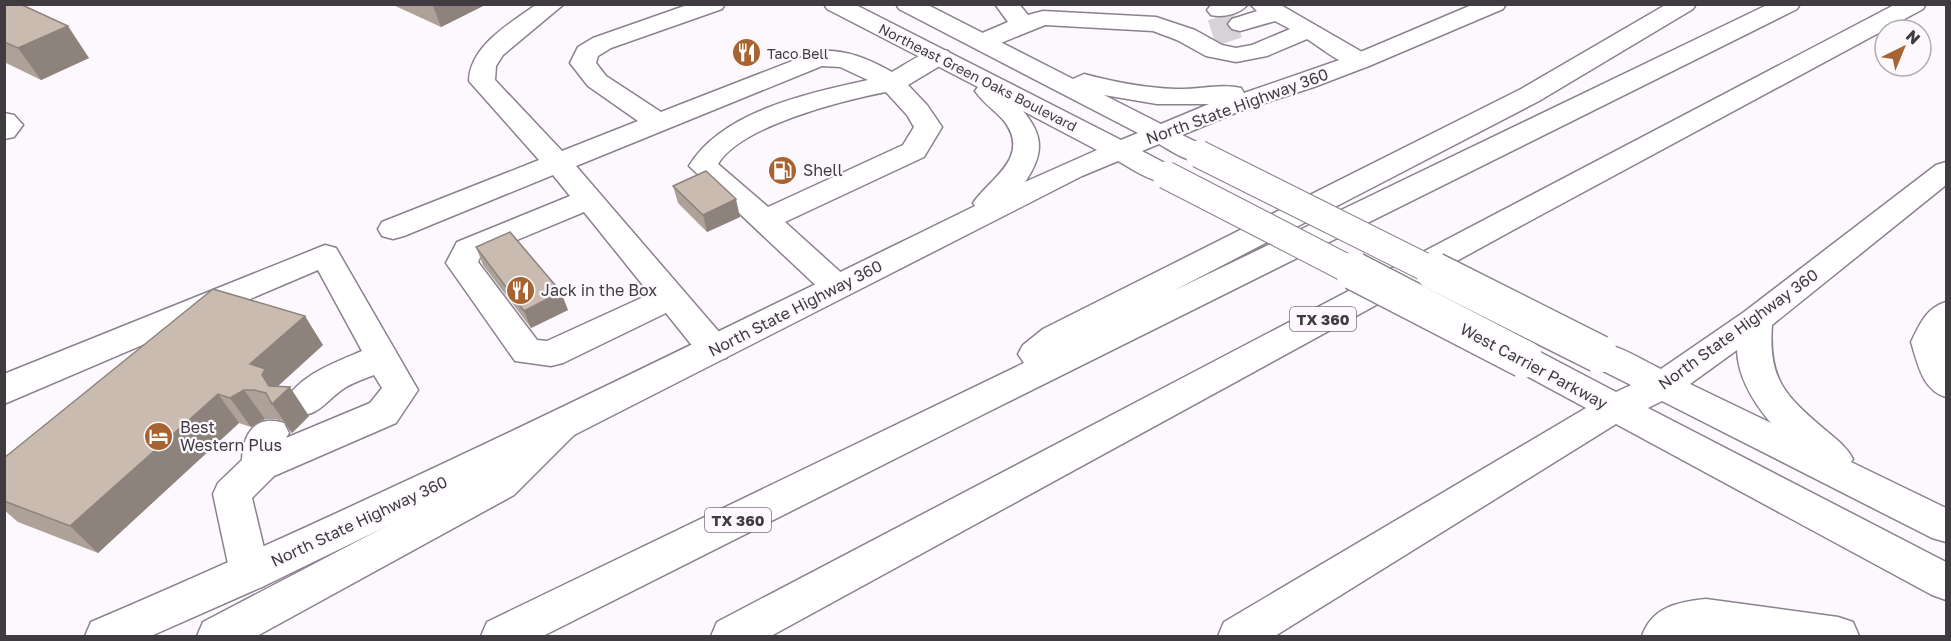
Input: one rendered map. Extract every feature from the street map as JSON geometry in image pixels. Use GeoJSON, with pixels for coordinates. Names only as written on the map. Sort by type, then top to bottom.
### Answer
{"type":"FeatureCollection","features":[{"type":"Feature","properties":{"kind":"main road"},"geometry":{"type":"LineString","coordinates":[[553,4],[494,51],[483,65],[482,81],[559,164],[714,349]]}},
{"type":"Feature","properties":{"kind":"main road"},"geometry":{"type":"LineString","coordinates":[[659,123],[597,81],[583,63],[587,52],[602,43],[714,4]]}},
{"type":"Feature","properties":{"kind":"main road","name":"Northeast Green Oaks Boulevard"},"geometry":{"type":"LineString","coordinates":[[835,4],[1121,150]]}},
{"type":"Feature","properties":{"kind":"main road"},"geometry":{"type":"LineString","coordinates":[[1006,4],[1023,25]]}},
{"type":"Feature","properties":{"kind":"main road"},"geometry":{"type":"LineString","coordinates":[[973,403],[1055,338],[1530,95],[1685,4]]}},
{"type":"Feature","properties":{"kind":"main road","name":"TX 360"},"geometry":{"type":"LineString","coordinates":[[502,636],[1789,4]]}},
{"type":"Feature","properties":{"kind":"main road","name":"TX 360"},"geometry":{"type":"LineString","coordinates":[[732,636],[1915,4]]}},
{"type":"Feature","properties":{"kind":"main road","name":"Northeast Green Oaks Boulevard"},"geometry":{"type":"LineString","coordinates":[[911,5],[1156,134]]}},
{"type":"Feature","properties":{"kind":"main road","name":"North State Highway 360"},"geometry":{"type":"LineString","coordinates":[[106,636],[250,573],[561,425],[1072,170],[1231,105],[1305,82],[1360,61],[1487,6]]}},
{"type":"Feature","properties":{"kind":"main road"},"geometry":{"type":"LineString","coordinates":[[982,42],[1043,18],[1163,26],[1215,21],[1269,9],[1360,61]]}},
{"type":"Feature","properties":{"kind":"main road"},"geometry":{"type":"LineString","coordinates":[[1215,21],[1215,51],[1236,55],[1258,51],[1309,30]]}},
{"type":"Feature","properties":{"kind":"main road"},"geometry":{"type":"LineString","coordinates":[[1008,55],[1119,92],[1162,97],[1217,97],[1305,82]]}},
{"type":"Feature","properties":{"kind":"main road"},"geometry":{"type":"LineString","coordinates":[[836,286],[703,166],[712,151],[742,130],[851,90],[892,83],[939,56]]}},
{"type":"Feature","properties":{"kind":"main road"},"geometry":{"type":"LineString","coordinates":[[393,229],[818,59],[833,57],[853,62],[892,83],[918,111],[928,127],[914,151],[765,220]]}},
{"type":"Feature","properties":{"kind":"main road"},"geometry":{"type":"LineString","coordinates":[[971,220],[1007,186],[1024,165],[1027,148],[1020,125],[973,74]]}},
{"type":"Feature","properties":{"kind":"main road"},"geometry":{"type":"LineString","coordinates":[[1156,134],[1947,526]]}},
{"type":"Feature","properties":{"kind":"main road","name":"West Carrier Parkway"},"geometry":{"type":"LineString","coordinates":[[1121,150],[1947,582]]}},
{"type":"Feature","properties":{"kind":"main road","name":"North State Highway 360"},"geometry":{"type":"LineString","coordinates":[[1239,636],[1614,408],[1662,386],[1756,320],[1947,171]]}},
{"type":"Feature","properties":{"kind":"main road"},"geometry":{"type":"LineString","coordinates":[[587,200],[468,249],[462,263],[527,352],[551,354],[670,297]]}},
{"type":"Feature","properties":{"kind":"main road"},"geometry":{"type":"LineString","coordinates":[[4,391],[11,386],[325,255],[400,390],[383,413],[266,449],[232,494],[250,573]]}},
{"type":"Feature","properties":{"kind":"main road"},"geometry":{"type":"LineString","coordinates":[[1947,314],[1936,323],[1928,342],[1939,374],[1947,384]]}},
{"type":"Feature","properties":{"kind":"main road"},"geometry":{"type":"LineString","coordinates":[[1756,320],[1756,366],[1766,390],[1791,419],[1862,484]]}},
{"type":"Feature","properties":{"kind":"main road"},"geometry":{"type":"LineString","coordinates":[[302,403],[332,379],[381,357]]}},
{"type":"Feature","properties":{"kind":"main road"},"geometry":{"type":"LineString","coordinates":[[218,636],[501,484],[561,425]]}},
{"type":"Feature","properties":{"kind":"main road"},"geometry":{"type":"LineString","coordinates":[[1663,636],[1667,629],[1685,621],[1706,618],[1838,636]]}},
{"type":"Feature","properties":{"kind":"building"},"geometry":{"type":"Polygon","coordinates":[[[4,4],[20,4],[68,26],[18,48],[4,42],[4,4]]]}},
{"type":"Feature","properties":{"kind":"building"},"geometry":{"type":"Polygon","coordinates":[[[706,171],[736,199],[703,215],[673,186],[706,171]]]}},
{"type":"Feature","properties":{"kind":"building"},"geometry":{"type":"Polygon","coordinates":[[[510,232],[561,292],[524,311],[476,247],[510,232]]]}},
{"type":"Feature","properties":{"kind":"building"},"geometry":{"type":"Polygon","coordinates":[[[213,289],[305,316],[250,364],[265,369],[262,375],[269,386],[290,387],[272,404],[266,393],[254,390],[244,390],[230,398],[218,394],[70,526],[4,501],[4,458],[213,289]]]}},
{"type":"Feature","properties":{"kind":"tunnel"},"geometry":{"type":"LineString","coordinates":[[1212,33],[1240,24]]}},
{"type":"Feature","properties":{"kind":"place","name":"Taco Bell"},"geometry":{"type":"Point","coordinates":[746,53]}},
{"type":"Feature","properties":{"kind":"place","name":"Shell"},"geometry":{"type":"Point","coordinates":[782,170]}},
{"type":"Feature","properties":{"kind":"place","name":"Jack in the Box"},"geometry":{"type":"Point","coordinates":[520,290]}},
{"type":"Feature","properties":{"kind":"place","name":"Best Western Plus"},"geometry":{"type":"Point","coordinates":[159,436]}}]}
